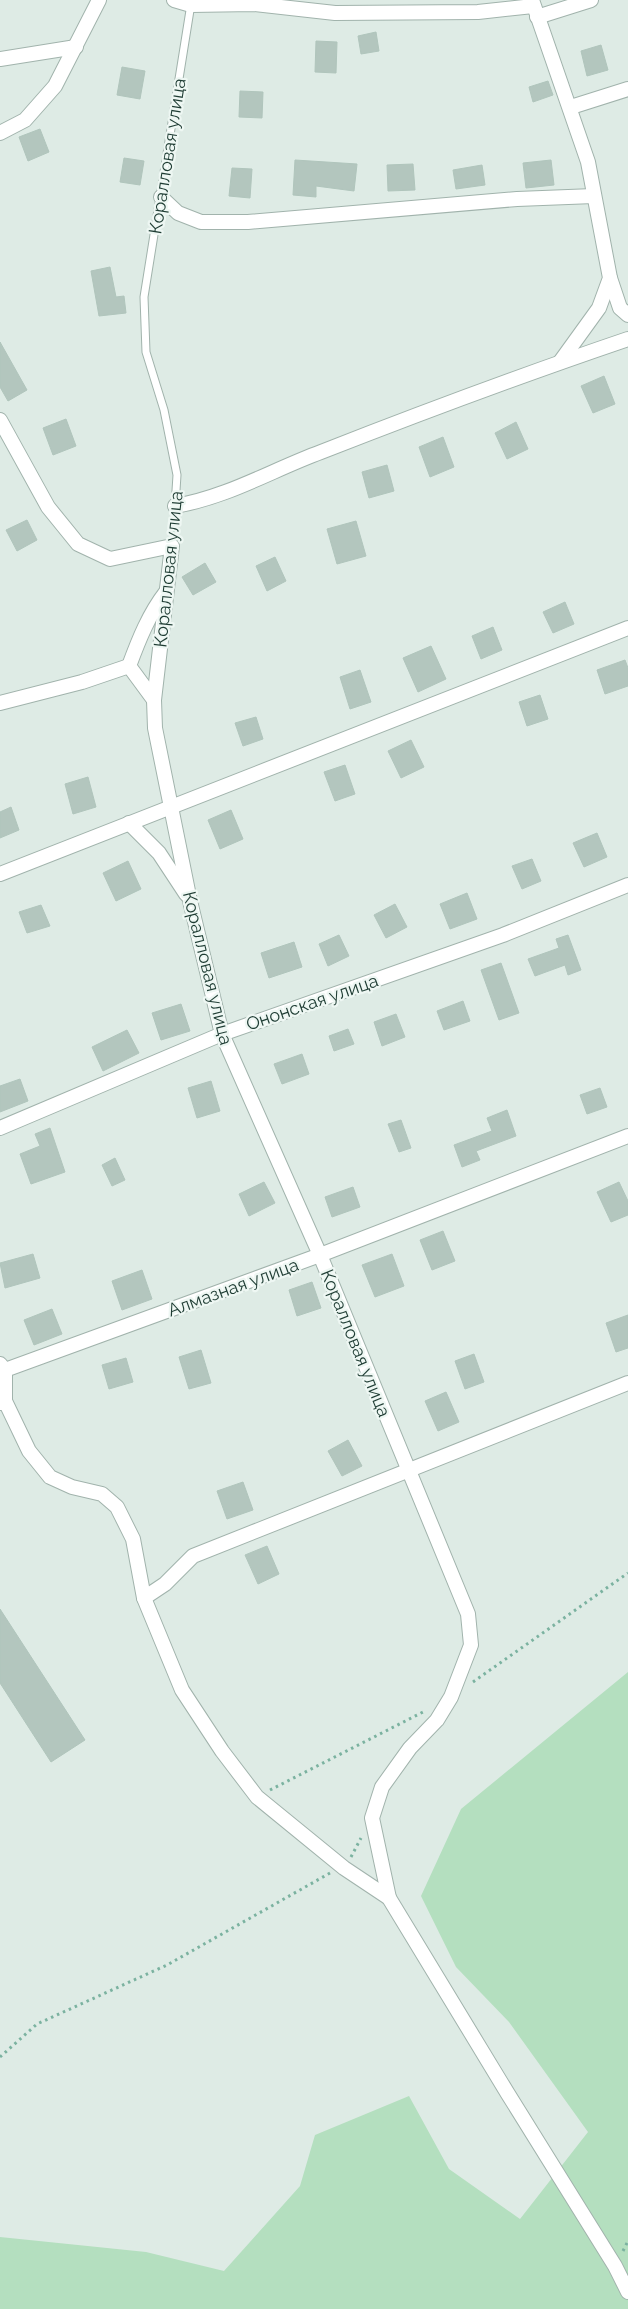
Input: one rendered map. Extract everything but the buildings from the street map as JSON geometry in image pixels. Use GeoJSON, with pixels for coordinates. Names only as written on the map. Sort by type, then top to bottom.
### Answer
{"type":"FeatureCollection","features":[{"type":"Feature","properties":{"kind":"street"},"geometry":{"type":"LineString","coordinates":[[0,133],[25,120],[55,86],[99,0]]}},
{"type":"Feature","properties":{"kind":"street"},"geometry":{"type":"LineString","coordinates":[[174,0],[191,2],[250,2],[335,12],[478,12],[534,8],[591,0]]}},
{"type":"Feature","properties":{"kind":"street"},"geometry":{"type":"LineString","coordinates":[[534,8],[571,107],[588,162],[610,278],[620,308],[628,315]]}},
{"type":"Feature","properties":{"kind":"street"},"geometry":{"type":"LineString","coordinates":[[0,59],[76,47]]}},
{"type":"Feature","properties":{"kind":"street"},"geometry":{"type":"LineString","coordinates":[[571,107],[628,89]]}},
{"type":"Feature","properties":{"kind":"street"},"geometry":{"type":"LineString","coordinates":[[161,197],[178,213],[201,222],[248,222],[517,199],[594,196]]}},
{"type":"Feature","properties":{"kind":"street"},"geometry":{"type":"LineString","coordinates":[[560,362],[599,308],[610,278]]}},
{"type":"Feature","properties":{"kind":"street"},"geometry":{"type":"LineString","coordinates":[[176,506],[202,501],[236,489],[318,452],[560,362],[628,339]]}},
{"type":"Feature","properties":{"kind":"street"},"geometry":{"type":"LineString","coordinates":[[0,420],[48,507],[78,544],[110,559],[172,546]]}},
{"type":"Feature","properties":{"kind":"street","name":"Коралловая улица"},"geometry":{"type":"LineString","coordinates":[[172,546],[154,700],[155,728],[190,901],[222,1034],[320,1255],[468,1614],[471,1645],[451,1697],[437,1720],[410,1748],[382,1787],[372,1818],[389,1898]]}},
{"type":"Feature","properties":{"kind":"street"},"geometry":{"type":"LineString","coordinates":[[129,666],[144,627],[154,607],[166,591]]}},
{"type":"Feature","properties":{"kind":"street"},"geometry":{"type":"LineString","coordinates":[[0,874],[628,628]]}},
{"type":"Feature","properties":{"kind":"street"},"geometry":{"type":"LineString","coordinates":[[129,666],[154,700]]}},
{"type":"Feature","properties":{"kind":"street"},"geometry":{"type":"LineString","coordinates":[[0,703],[82,682],[129,666]]}},
{"type":"Feature","properties":{"kind":"street"},"geometry":{"type":"LineString","coordinates":[[129,823],[159,853],[190,901]]}},
{"type":"Feature","properties":{"kind":"street","name":"Ононская улица"},"geometry":{"type":"LineString","coordinates":[[0,1128],[222,1034],[502,936],[628,885]]}},
{"type":"Feature","properties":{"kind":"street","name":"Алмазная улица"},"geometry":{"type":"LineString","coordinates":[[2,1366],[320,1255],[628,1136]]}},
{"type":"Feature","properties":{"kind":"street"},"geometry":{"type":"LineString","coordinates":[[2,1366],[2,1402],[29,1451],[50,1477],[72,1487],[102,1494],[117,1507],[133,1539],[144,1598],[182,1690],[222,1751],[257,1797],[344,1868],[389,1898],[615,2266],[628,2292]]}},
{"type":"Feature","properties":{"kind":"street"},"geometry":{"type":"LineString","coordinates":[[144,1598],[165,1584],[193,1556],[628,1383]]}},
{"type":"Feature","properties":{"kind":"lane","name":"Коралловая улица"},"geometry":{"type":"LineString","coordinates":[[176,506],[177,475],[164,410],[146,352],[144,297],[191,2]]}},
{"type":"Feature","properties":{"kind":"path","name":"Коралловая улица"},"geometry":{"type":"LineString","coordinates":[[172,546],[176,506]]}},
{"type":"Feature","properties":{"kind":"path"},"geometry":{"type":"LineString","coordinates":[[0,2057],[37,2024],[167,1965],[323,1876],[344,1868],[372,1818]]}},
{"type":"Feature","properties":{"kind":"green space"},"geometry":{"type":"Polygon","coordinates":[[[628,1672],[628,2309],[0,2309],[0,2237],[146,2252],[224,2271],[300,2186],[315,2135],[409,2096],[449,2169],[520,2219],[588,2132],[509,2022],[456,1967],[421,1896],[461,1809],[628,1672]]]}}]}
